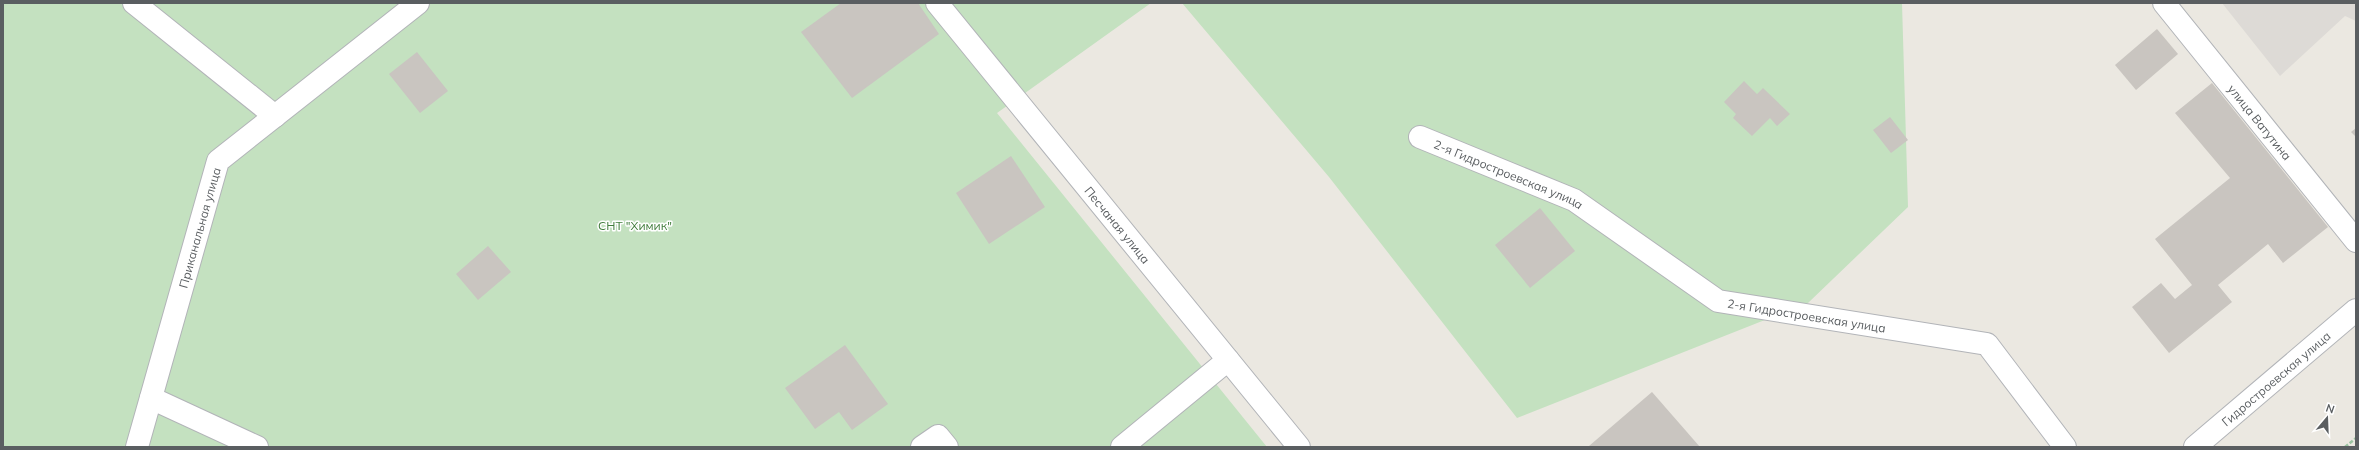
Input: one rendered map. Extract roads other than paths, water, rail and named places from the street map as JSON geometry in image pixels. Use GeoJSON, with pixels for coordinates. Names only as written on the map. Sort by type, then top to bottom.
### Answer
{"type":"FeatureCollection","features":[{"type":"Feature","properties":{"kind":"street"},"geometry":{"type":"LineString","coordinates":[[134,3],[275,116]]}},
{"type":"Feature","properties":{"kind":"street","name":"Приканальная улица"},"geometry":{"type":"LineString","coordinates":[[137,447],[218,160],[418,3]]}},
{"type":"Feature","properties":{"kind":"street","name":"Песчаная улица"},"geometry":{"type":"LineString","coordinates":[[937,3],[1299,447]]}},
{"type":"Feature","properties":{"kind":"street","name":"улица Ватутина"},"geometry":{"type":"LineString","coordinates":[[2164,3],[2356,241]]}},
{"type":"Feature","properties":{"kind":"street","name":"2-я Гидростроевская улица"},"geometry":{"type":"LineString","coordinates":[[1420,137],[1574,200],[1718,301],[1987,344],[2065,447]]}},
{"type":"Feature","properties":{"kind":"street","name":"Гидростроевская улица"},"geometry":{"type":"LineString","coordinates":[[2195,447],[2356,310]]}},
{"type":"Feature","properties":{"kind":"street"},"geometry":{"type":"LineString","coordinates":[[1122,447],[1228,360]]}},
{"type":"Feature","properties":{"kind":"street"},"geometry":{"type":"LineString","coordinates":[[151,398],[257,447]]}},
{"type":"Feature","properties":{"kind":"street"},"geometry":{"type":"LineString","coordinates":[[922,447],[938,436],[947,447]]}},
{"type":"Feature","properties":{"kind":"park label","name":"СНТ \"Химик\""},"geometry":{"type":"Point","coordinates":[635,225]}}]}
